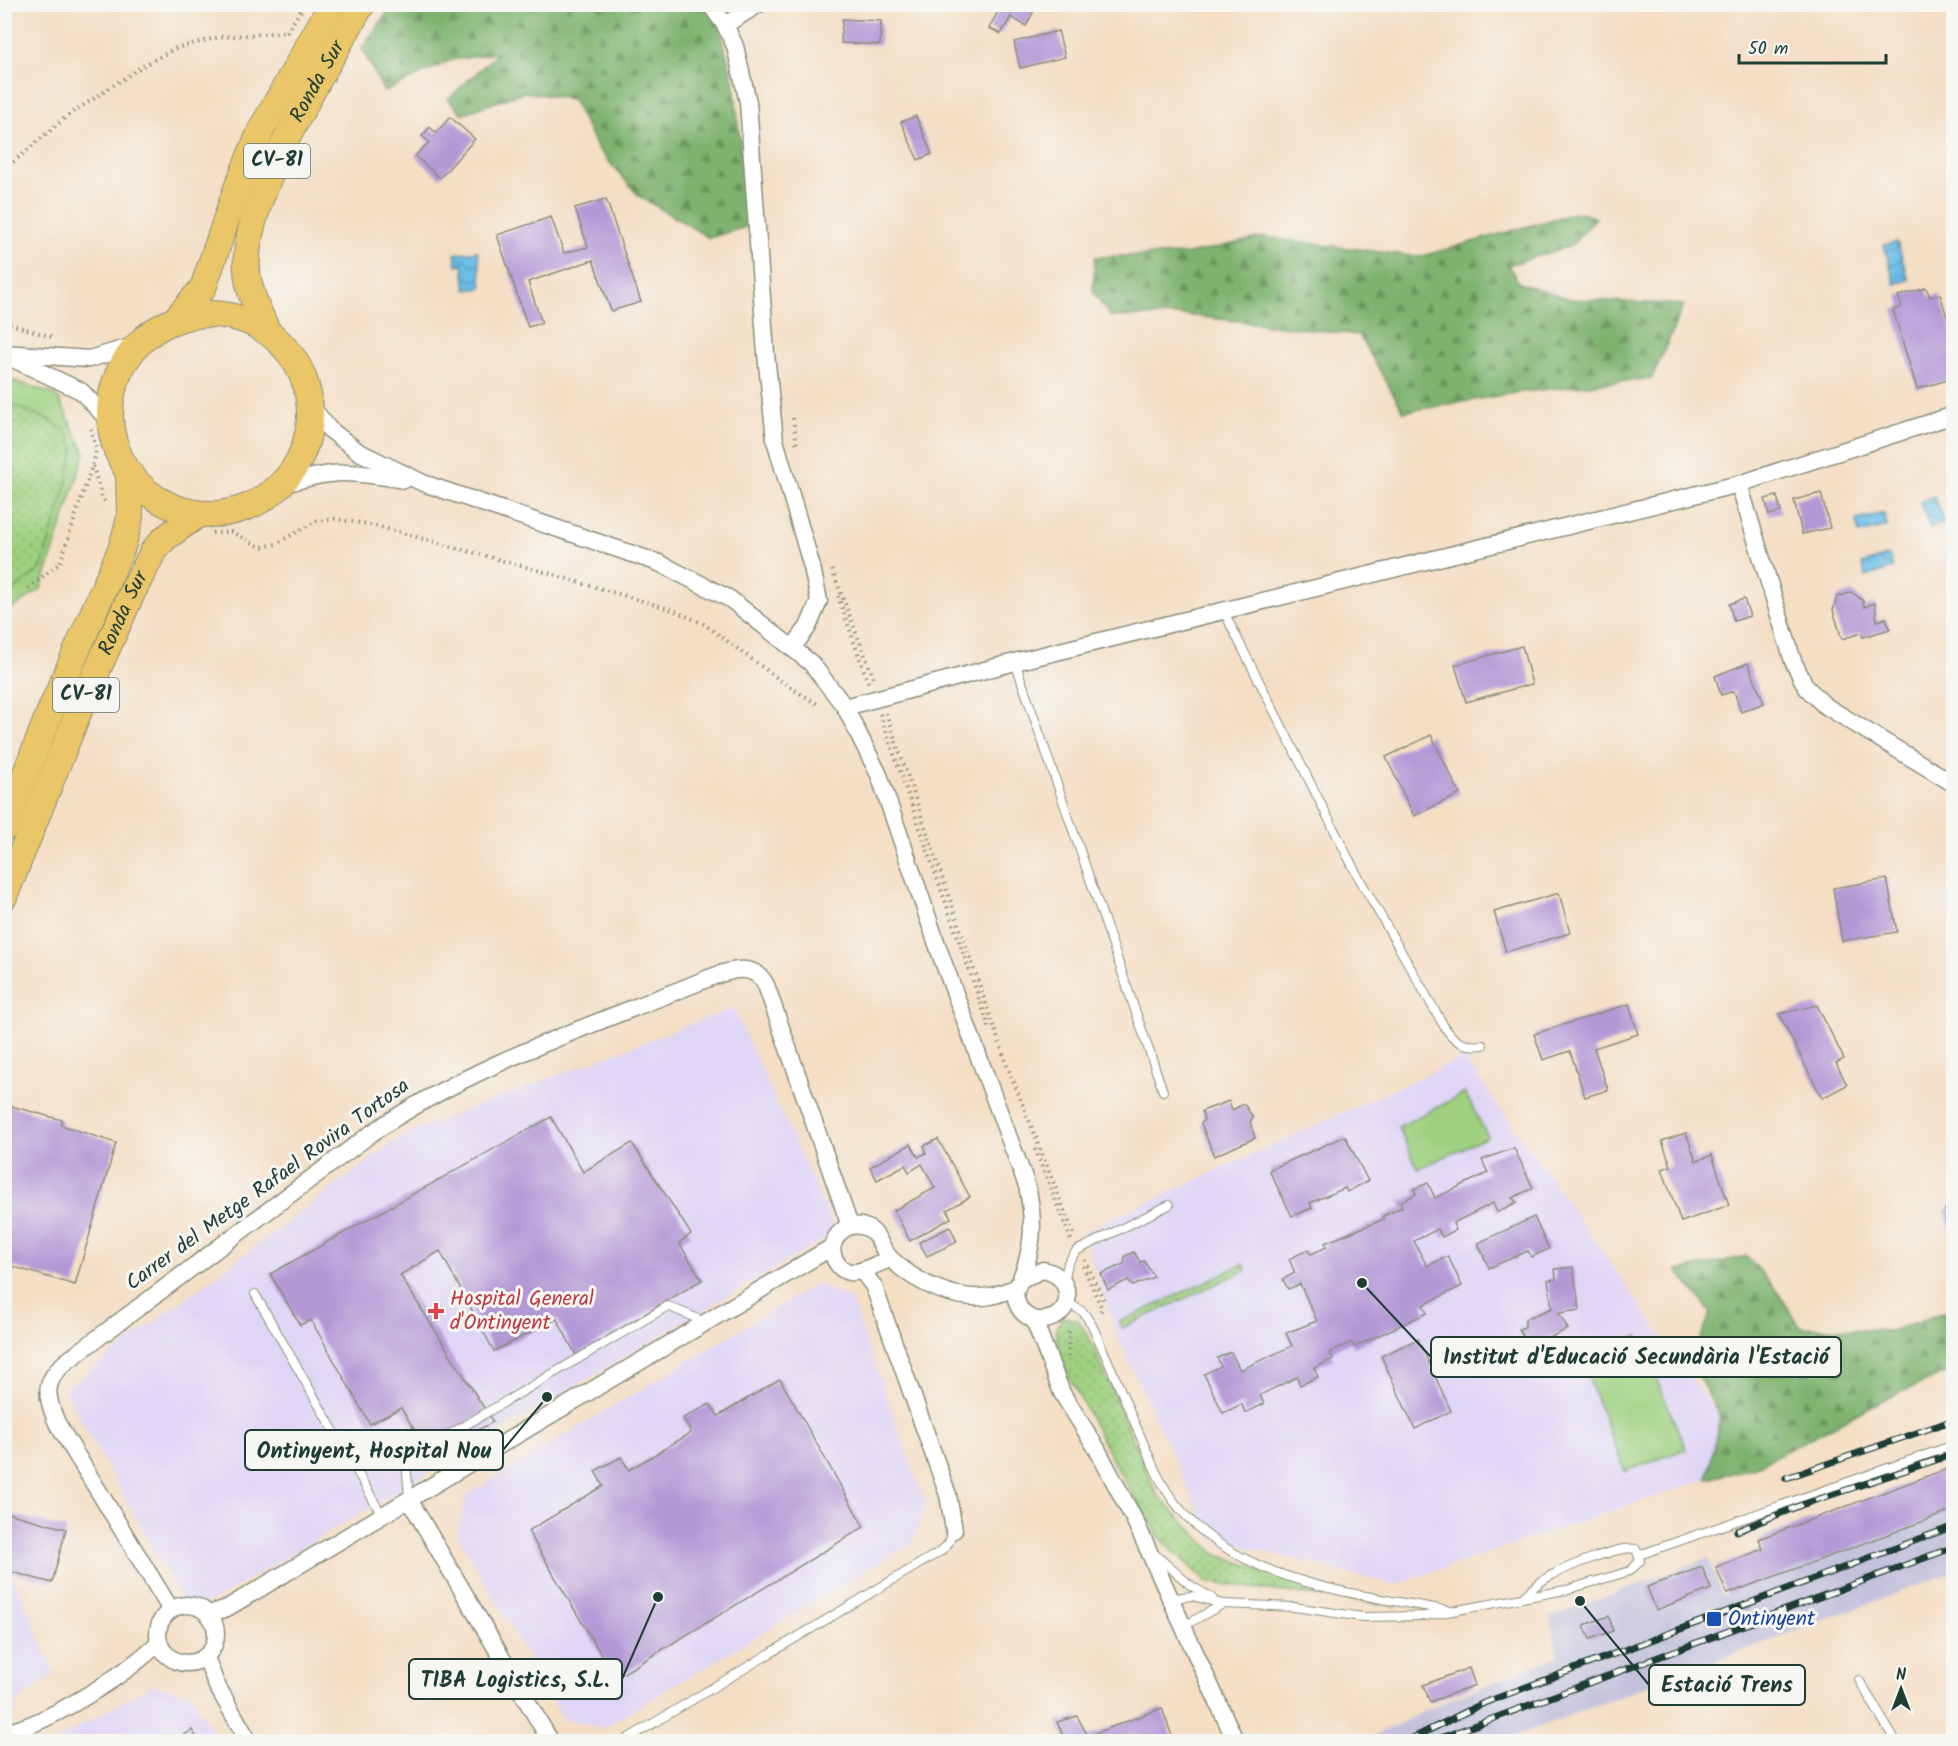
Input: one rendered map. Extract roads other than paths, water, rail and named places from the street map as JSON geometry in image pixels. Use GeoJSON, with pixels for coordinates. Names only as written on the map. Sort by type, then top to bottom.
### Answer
{"type":"FeatureCollection","features":[{"type":"Feature","properties":{"kind":"main road","name":"Ronda Sur"},"geometry":{"type":"LineString","coordinates":[[175,320],[203,288],[247,160],[261,130],[332,4]]}},
{"type":"Feature","properties":{"kind":"main road","name":"Ronda Sur"},"geometry":{"type":"LineString","coordinates":[[267,331],[249,286],[247,254],[252,227],[266,185],[278,159],[362,4]]}},
{"type":"Feature","properties":{"kind":"main road","name":"CV-81"},"geometry":{"type":"LineString","coordinates":[[206,313],[238,317],[267,331],[284,345],[298,363],[307,384],[311,406],[306,444],[299,462],[282,485],[264,499],[243,509],[221,514],[203,524],[148,493],[129,473],[100,423],[124,362],[137,345],[154,330],[175,320],[206,313]]}},
{"type":"Feature","properties":{"kind":"main road","name":"Ronda Sur"},"geometry":{"type":"LineString","coordinates":[[4,828],[52,707],[122,547],[130,518],[129,473]]}},
{"type":"Feature","properties":{"kind":"main road","name":"Ronda Sur"},"geometry":{"type":"LineString","coordinates":[[4,897],[78,713],[154,550],[165,538],[203,524]]}},
{"type":"Feature","properties":{"kind":"street"},"geometry":{"type":"LineString","coordinates":[[710,4],[725,25],[740,64],[748,102],[766,354],[776,440],[812,567],[819,602],[808,627],[793,647]]}},
{"type":"Feature","properties":{"kind":"street"},"geometry":{"type":"LineString","coordinates":[[725,25],[759,4]]}},
{"type":"Feature","properties":{"kind":"street"},"geometry":{"type":"LineString","coordinates":[[4,354],[89,359],[137,345]]}},
{"type":"Feature","properties":{"kind":"street"},"geometry":{"type":"LineString","coordinates":[[4,354],[81,391],[100,423]]}},
{"type":"Feature","properties":{"kind":"street"},"geometry":{"type":"LineString","coordinates":[[311,406],[342,440],[359,452],[423,483],[659,563],[730,600],[811,663],[845,707],[876,770],[941,956],[1027,1186],[1032,1209],[1033,1242],[1043,1270]]}},
{"type":"Feature","properties":{"kind":"street"},"geometry":{"type":"LineString","coordinates":[[845,707],[1223,610],[1739,484],[1953,415]]}},
{"type":"Feature","properties":{"kind":"street"},"geometry":{"type":"LineString","coordinates":[[282,485],[319,474],[352,471],[423,483]]}},
{"type":"Feature","properties":{"kind":"street"},"geometry":{"type":"LineString","coordinates":[[1739,484],[1793,661],[1806,687],[1824,705],[1953,784]]}},
{"type":"Feature","properties":{"kind":"street","name":"Carrer del Metge Rafael Rovira Tortosa"},"geometry":{"type":"LineString","coordinates":[[171,1610],[57,1423],[48,1396],[52,1374],[67,1360],[372,1132],[420,1101],[469,1076],[709,978],[737,970],[752,971],[762,978],[766,985],[850,1226]]}},
{"type":"Feature","properties":{"kind":"street"},"geometry":{"type":"LineString","coordinates":[[212,1618],[811,1260],[832,1247],[838,1234],[850,1226],[859,1225],[873,1232],[877,1261],[874,1287],[948,1495],[954,1530]]}},
{"type":"Feature","properties":{"kind":"street"},"geometry":{"type":"LineString","coordinates":[[992,1296],[1020,1283],[1043,1270],[1051,1272],[1064,1282],[1066,1302],[1063,1310],[1042,1320],[1021,1311],[1018,1305],[1020,1283],[1033,1242]]}},
{"type":"Feature","properties":{"kind":"street"},"geometry":{"type":"LineString","coordinates":[[832,1247],[840,1266]]}},
{"type":"Feature","properties":{"kind":"street"},"geometry":{"type":"LineString","coordinates":[[811,1260],[840,1266],[848,1271],[877,1261],[952,1294],[992,1296],[1018,1305]]}},
{"type":"Feature","properties":{"kind":"street"},"geometry":{"type":"LineString","coordinates":[[1042,1320],[1044,1342],[1062,1393],[1109,1471],[1184,1626],[1236,1742]]}},
{"type":"Feature","properties":{"kind":"street"},"geometry":{"type":"LineString","coordinates":[[410,1501],[551,1742]]}},
{"type":"Feature","properties":{"kind":"street"},"geometry":{"type":"LineString","coordinates":[[183,1605],[192,1605],[212,1618],[216,1641],[202,1660],[179,1663],[163,1649],[160,1623],[171,1610],[183,1605]]}},
{"type":"Feature","properties":{"kind":"street"},"geometry":{"type":"LineString","coordinates":[[4,1733],[41,1721],[163,1649]]}},
{"type":"Feature","properties":{"kind":"street"},"geometry":{"type":"LineString","coordinates":[[202,1660],[249,1742]]}},
{"type":"Feature","properties":{"kind":"lane"},"geometry":{"type":"LineString","coordinates":[[1223,610],[1355,871],[1428,1000],[1455,1041],[1468,1046],[1483,1045]]}},
{"type":"Feature","properties":{"kind":"lane"},"geometry":{"type":"LineString","coordinates":[[1016,662],[1163,1091]]}},
{"type":"Feature","properties":{"kind":"lane"},"geometry":{"type":"LineString","coordinates":[[1064,1282],[1068,1263],[1078,1250],[1169,1205]]}},
{"type":"Feature","properties":{"kind":"lane"},"geometry":{"type":"LineString","coordinates":[[255,1294],[383,1517]]}},
{"type":"Feature","properties":{"kind":"lane"},"geometry":{"type":"LineString","coordinates":[[1066,1302],[1083,1312],[1092,1325],[1162,1484],[1188,1519],[1220,1545],[1276,1572],[1326,1589],[1456,1611]]}},
{"type":"Feature","properties":{"kind":"lane"},"geometry":{"type":"LineString","coordinates":[[410,1501],[406,1460],[668,1306],[706,1323]]}},
{"type":"Feature","properties":{"kind":"lane"},"geometry":{"type":"LineString","coordinates":[[1639,1555],[1953,1445]]}},
{"type":"Feature","properties":{"kind":"lane"},"geometry":{"type":"LineString","coordinates":[[622,1742],[940,1551],[948,1544],[954,1530]]}},
{"type":"Feature","properties":{"kind":"lane"},"geometry":{"type":"LineString","coordinates":[[1173,1603],[1175,1598],[1192,1596],[1223,1604],[1294,1607],[1363,1617],[1425,1616],[1566,1590],[1630,1571],[1640,1561],[1639,1555],[1636,1549],[1628,1547],[1616,1551],[1548,1576],[1523,1597]]}},
{"type":"Feature","properties":{"kind":"lane"},"geometry":{"type":"LineString","coordinates":[[1147,1548],[1190,1585],[1223,1604]]}},
{"type":"Feature","properties":{"kind":"lane"},"geometry":{"type":"LineString","coordinates":[[1184,1626],[1223,1604]]}},
{"type":"Feature","properties":{"kind":"lane"},"geometry":{"type":"LineString","coordinates":[[1859,1680],[1896,1742]]}},
{"type":"Feature","properties":{"kind":"water"},"geometry":{"type":"Polygon","coordinates":[[[1897,242],[1909,280],[1895,284],[1884,245],[1897,242]]]}},
{"type":"Feature","properties":{"kind":"water"},"geometry":{"type":"Polygon","coordinates":[[[478,251],[482,288],[466,290],[463,264],[457,265],[455,254],[478,251]]]}},
{"type":"Feature","properties":{"kind":"water"},"geometry":{"type":"Polygon","coordinates":[[[1934,497],[1944,523],[1930,528],[1920,502],[1934,497]]]}},
{"type":"Feature","properties":{"kind":"water"},"geometry":{"type":"Polygon","coordinates":[[[1884,513],[1887,527],[1859,534],[1856,520],[1884,513]]]}},
{"type":"Feature","properties":{"kind":"water"},"geometry":{"type":"Polygon","coordinates":[[[1889,555],[1893,568],[1866,577],[1862,564],[1889,555]]]}},
{"type":"Feature","properties":{"kind":"railway"},"geometry":{"type":"LineString","coordinates":[[1786,1478],[1954,1420]]}},
{"type":"Feature","properties":{"kind":"railway"},"geometry":{"type":"LineString","coordinates":[[1737,1531],[1801,1505],[1954,1454]]}},
{"type":"Feature","properties":{"kind":"railway"},"geometry":{"type":"LineString","coordinates":[[1405,1742],[1484,1703],[1954,1526]]}},
{"type":"Feature","properties":{"kind":"railway"},"geometry":{"type":"LineString","coordinates":[[1430,1742],[1954,1547]]}},
{"type":"Feature","properties":{"kind":"place","name":"Institut d'Educació Secundària l'Estació"},"geometry":{"type":"Point","coordinates":[1362,1283]}},
{"type":"Feature","properties":{"kind":"place","name":"Hospital General d'Ontinyent"},"geometry":{"type":"Point","coordinates":[436,1311]}},
{"type":"Feature","properties":{"kind":"place","name":"Ontinyent, Hospital Nou"},"geometry":{"type":"Point","coordinates":[547,1397]}},
{"type":"Feature","properties":{"kind":"place","name":"TIBA Logistics, S.L."},"geometry":{"type":"Point","coordinates":[658,1597]}},
{"type":"Feature","properties":{"kind":"place","name":"Estació Trens"},"geometry":{"type":"Point","coordinates":[1580,1601]}},
{"type":"Feature","properties":{"kind":"place","name":"Ontinyent"},"geometry":{"type":"Point","coordinates":[1714,1619]}}]}
